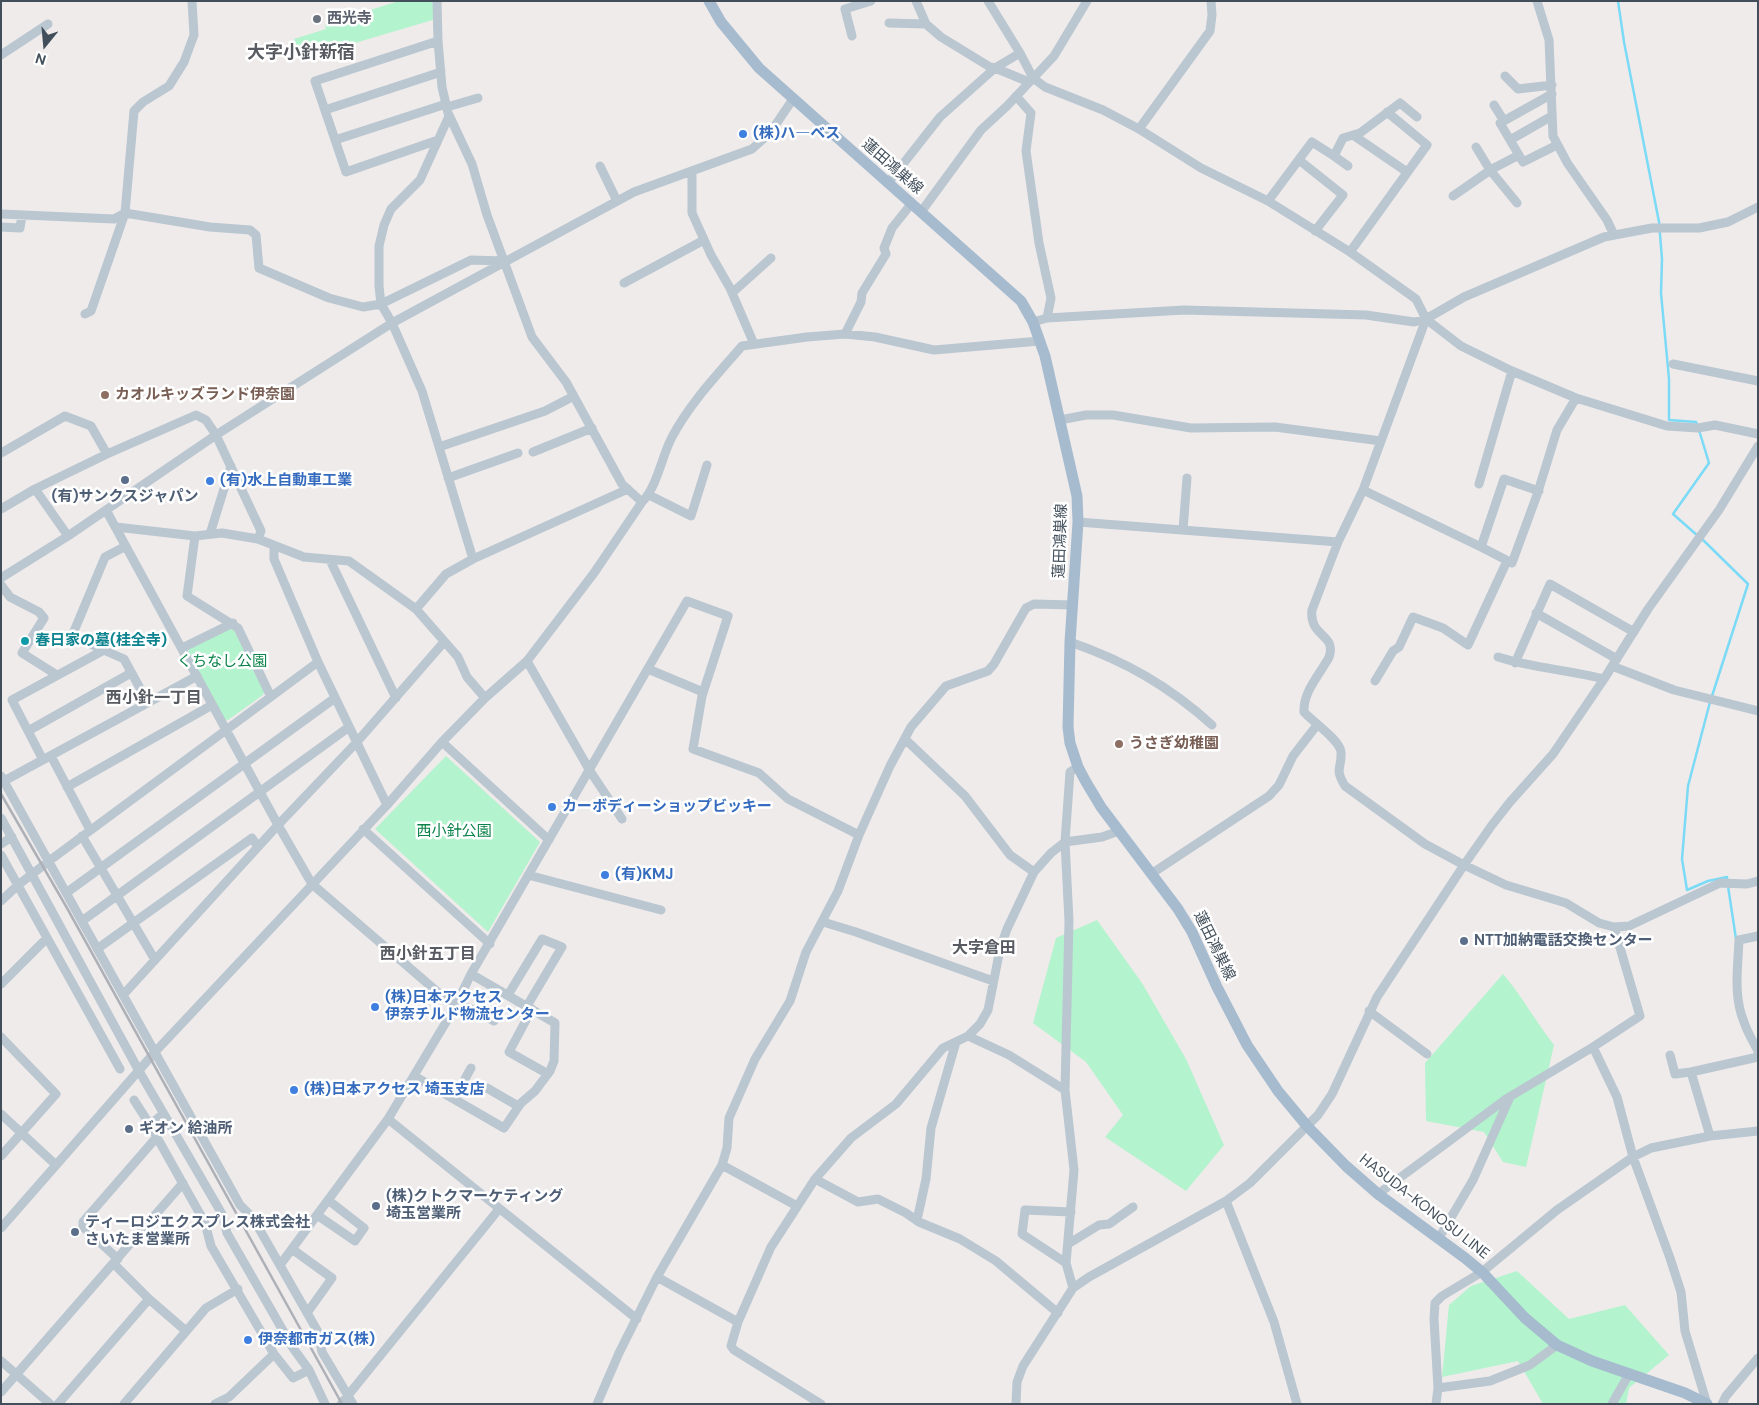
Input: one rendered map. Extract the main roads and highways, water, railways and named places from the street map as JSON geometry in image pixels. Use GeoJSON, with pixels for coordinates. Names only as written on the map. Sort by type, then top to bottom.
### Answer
{"type":"FeatureCollection","features":[{"type":"Feature","properties":{"kind":"main road","name":"蓮田鴻巣線"},"geometry":{"type":"LineString","coordinates":[[709,1],[721,22],[759,68],[1021,302],[1033,322],[1040,341],[1060,420],[1077,496],[1078,522],[1070,642],[1068,727],[1070,743],[1078,767],[1119,831],[1178,909],[1192,932],[1217,987],[1248,1045],[1278,1091],[1308,1126]]}},
{"type":"Feature","properties":{"kind":"main road","name":"HASUDA-KONOSU LINE"},"geometry":{"type":"LineString","coordinates":[[1308,1126],[1352,1171],[1378,1194],[1482,1272],[1525,1318],[1557,1345],[1592,1361],[1685,1393],[1707,1404]]}},
{"type":"Feature","properties":{"kind":"waterway"},"geometry":{"type":"LineString","coordinates":[[1618,1],[1624,42],[1659,222],[1662,259],[1661,293],[1669,379],[1669,420],[1696,422],[1697,425]]}},
{"type":"Feature","properties":{"kind":"waterway"},"geometry":{"type":"LineString","coordinates":[[1698,536],[1673,514],[1709,463],[1699,430]]}},
{"type":"Feature","properties":{"kind":"waterway"},"geometry":{"type":"LineString","coordinates":[[1702,539],[1748,584],[1712,696]]}},
{"type":"Feature","properties":{"kind":"waterway"},"geometry":{"type":"LineString","coordinates":[[1710,702],[1688,786],[1682,859],[1687,890],[1708,881],[1727,877],[1727,880]]}},
{"type":"Feature","properties":{"kind":"waterway"},"geometry":{"type":"LineString","coordinates":[[1728,886],[1736,939]]}},
{"type":"Feature","properties":{"kind":"railway"},"geometry":{"type":"LineString","coordinates":[[1,794],[67,908],[342,1404]]}},
{"type":"Feature","properties":{"kind":"place","name":"西光寺"},"geometry":{"type":"Point","coordinates":[317,19]}},
{"type":"Feature","properties":{"kind":"place","name":"(株)ハ―ベス"},"geometry":{"type":"Point","coordinates":[743,134]}},
{"type":"Feature","properties":{"kind":"place","name":"カオルキッズランド伊奈園"},"geometry":{"type":"Point","coordinates":[105,395]}},
{"type":"Feature","properties":{"kind":"place","name":"(有)サンクスジャパン"},"geometry":{"type":"Point","coordinates":[125,480]}},
{"type":"Feature","properties":{"kind":"place","name":"(有)水上自動車工業"},"geometry":{"type":"Point","coordinates":[210,481]}},
{"type":"Feature","properties":{"kind":"place","name":"春日家の墓(桂全寺)"},"geometry":{"type":"Point","coordinates":[25,641]}},
{"type":"Feature","properties":{"kind":"place","name":"うさぎ幼稚園"},"geometry":{"type":"Point","coordinates":[1119,744]}},
{"type":"Feature","properties":{"kind":"place","name":"カーボディーショップビッキー"},"geometry":{"type":"Point","coordinates":[552,807]}},
{"type":"Feature","properties":{"kind":"place","name":"(有)KMJ"},"geometry":{"type":"Point","coordinates":[605,875]}},
{"type":"Feature","properties":{"kind":"place","name":"NTT加納電話交換センター"},"geometry":{"type":"Point","coordinates":[1464,941]}},
{"type":"Feature","properties":{"kind":"place","name":"(株)日本アクセス 伊奈チルド物流センター"},"geometry":{"type":"Point","coordinates":[375,1007]}},
{"type":"Feature","properties":{"kind":"place","name":"(株)日本アクセス 埼玉支店"},"geometry":{"type":"Point","coordinates":[294,1090]}},
{"type":"Feature","properties":{"kind":"place","name":"ギオン 給油所"},"geometry":{"type":"Point","coordinates":[129,1129]}},
{"type":"Feature","properties":{"kind":"place","name":"(株)クトクマーケティング 埼玉営業所"},"geometry":{"type":"Point","coordinates":[376,1206]}},
{"type":"Feature","properties":{"kind":"place","name":"ティーロジエクスプレス株式会社 さいたま営業所"},"geometry":{"type":"Point","coordinates":[75,1232]}},
{"type":"Feature","properties":{"kind":"place","name":"伊奈都市ガス(株)"},"geometry":{"type":"Point","coordinates":[248,1340]}},
{"type":"Feature","properties":{"kind":"district","name":"大字小針新宿"},"geometry":{"type":"Point","coordinates":[301,53]}},
{"type":"Feature","properties":{"kind":"district","name":"西小針一丁目"},"geometry":{"type":"Point","coordinates":[154,699]}},
{"type":"Feature","properties":{"kind":"district","name":"大字倉田"},"geometry":{"type":"Point","coordinates":[984,949]}},
{"type":"Feature","properties":{"kind":"district","name":"西小針五丁目"},"geometry":{"type":"Point","coordinates":[428,955]}},
{"type":"Feature","properties":{"kind":"park label","name":"くちなし公園"},"geometry":{"type":"Point","coordinates":[222,662]}},
{"type":"Feature","properties":{"kind":"park label","name":"西小針公園"},"geometry":{"type":"Point","coordinates":[454,832]}}]}
